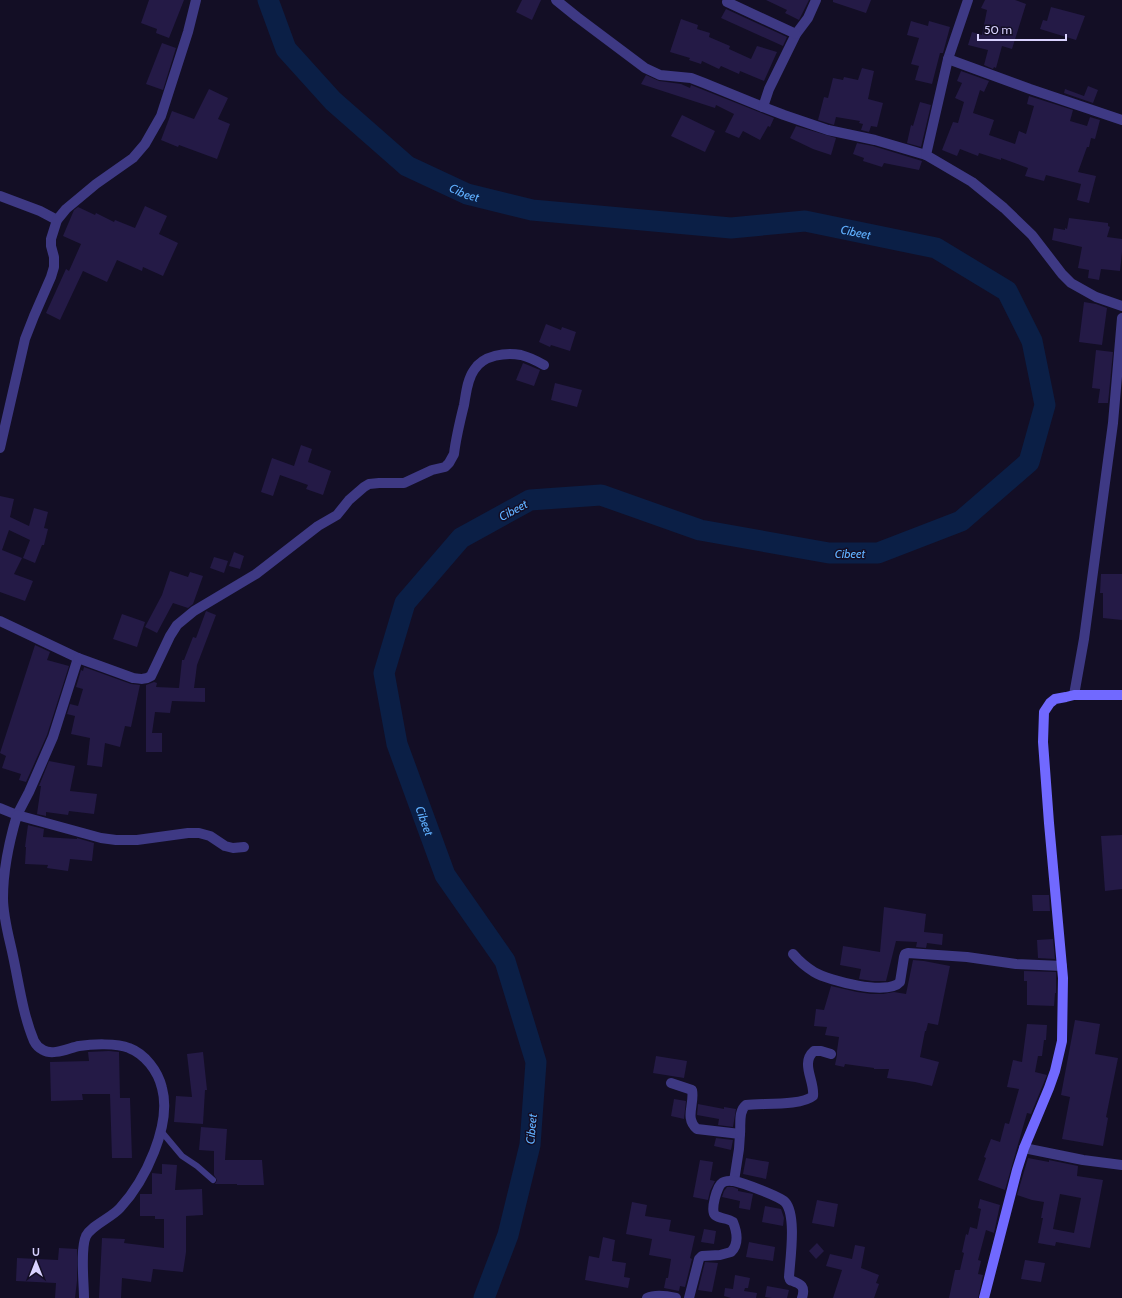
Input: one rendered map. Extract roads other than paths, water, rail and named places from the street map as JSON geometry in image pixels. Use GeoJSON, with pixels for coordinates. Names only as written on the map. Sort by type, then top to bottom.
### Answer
{"type":"FeatureCollection","features":[{"type":"Feature","properties":{"kind":"street"},"geometry":{"type":"LineString","coordinates":[[0,448],[25,339],[54,267],[51,238],[57,220],[66,209],[96,184],[133,158],[145,144],[161,116],[188,32],[196,0]]}},
{"type":"Feature","properties":{"kind":"street"},"geometry":{"type":"LineString","coordinates":[[556,0],[646,68],[660,75],[691,78],[784,115],[828,130],[875,140],[926,156],[972,182],[1004,208],[1032,235],[1062,274],[1071,283],[1096,297],[1122,306]]}},
{"type":"Feature","properties":{"kind":"street"},"geometry":{"type":"LineString","coordinates":[[763,106],[796,34],[808,18],[816,0]]}},
{"type":"Feature","properties":{"kind":"street"},"geometry":{"type":"LineString","coordinates":[[926,156],[948,60],[968,0]]}},
{"type":"Feature","properties":{"kind":"street"},"geometry":{"type":"LineString","coordinates":[[727,2],[796,34]]}},
{"type":"Feature","properties":{"kind":"street"},"geometry":{"type":"LineString","coordinates":[[948,60],[1122,120]]}},
{"type":"Feature","properties":{"kind":"street"},"geometry":{"type":"LineString","coordinates":[[0,196],[40,211],[57,220]]}},
{"type":"Feature","properties":{"kind":"street"},"geometry":{"type":"LineString","coordinates":[[1074,696],[1084,639],[1112,431],[1122,318]]}},
{"type":"Feature","properties":{"kind":"street"},"geometry":{"type":"LineString","coordinates":[[0,621],[78,658],[133,678],[147,678],[151,676],[170,636],[177,625],[194,611],[256,574],[318,526],[338,515],[349,500],[360,490],[369,484],[404,483],[432,470],[445,467],[454,454],[469,382],[475,368],[481,362],[498,355],[513,354],[534,360],[544,365]]}},
{"type":"Feature","properties":{"kind":"street"},"geometry":{"type":"LineString","coordinates":[[78,658],[54,737],[17,815],[7,854],[4,876],[3,899],[6,921],[28,1024],[35,1044],[41,1050],[46,1052],[61,1051],[80,1046],[100,1045],[128,1048],[139,1053],[152,1068],[162,1088],[164,1106],[161,1131],[153,1156],[138,1184],[120,1208],[105,1220],[90,1229],[86,1236],[84,1244],[84,1298]]}},
{"type":"Feature","properties":{"kind":"street"},"geometry":{"type":"LineString","coordinates":[[984,1298],[1017,1170],[1024,1148],[1055,1071],[1062,1041],[1062,966],[1043,742],[1044,712],[1050,703],[1055,699],[1074,696],[1122,695]]}},
{"type":"Feature","properties":{"kind":"street"},"geometry":{"type":"LineString","coordinates":[[0,808],[17,815],[101,838],[137,840],[188,833],[199,833],[210,836],[225,846],[233,848],[244,847]]}},
{"type":"Feature","properties":{"kind":"street"},"geometry":{"type":"LineString","coordinates":[[793,954],[806,967],[824,977],[845,984],[874,988],[893,987],[898,985],[900,982],[904,957],[905,954],[908,953],[967,957],[1016,964],[1062,966]]}},
{"type":"Feature","properties":{"kind":"street"},"geometry":{"type":"LineString","coordinates":[[734,1181],[743,1108],[746,1105],[810,1099],[813,1096],[813,1092],[808,1069],[808,1059],[810,1054],[814,1051],[821,1051],[831,1054]]}},
{"type":"Feature","properties":{"kind":"street"},"geometry":{"type":"LineString","coordinates":[[671,1083],[692,1090],[693,1095],[690,1118],[693,1125],[697,1129],[740,1134]]}},
{"type":"Feature","properties":{"kind":"street"},"geometry":{"type":"LineString","coordinates":[[1024,1148],[1083,1160],[1122,1164]]}},
{"type":"Feature","properties":{"kind":"street"},"geometry":{"type":"LineString","coordinates":[[689,1298],[699,1259],[702,1256],[720,1255],[730,1252],[735,1246],[737,1237],[733,1222],[730,1219],[715,1215],[713,1208],[719,1187],[722,1182],[727,1180],[762,1190],[783,1201],[787,1206],[792,1236],[789,1278],[790,1280],[800,1284],[803,1288],[804,1291],[802,1298]]}},
{"type":"Feature","properties":{"kind":"street"},"geometry":{"type":"LineString","coordinates":[[647,1298],[655,1296],[676,1298]]}},
{"type":"Feature","properties":{"kind":"lane"},"geometry":{"type":"LineString","coordinates":[[161,1131],[182,1156],[197,1166],[213,1180]]}},
{"type":"Feature","properties":{"kind":"waterway","name":"Cibeet"},"geometry":{"type":"LineString","coordinates":[[268,0],[286,49],[333,101],[407,166],[467,194],[532,210],[731,228],[805,221],[936,248],[1007,291],[1032,341],[1045,405],[1029,462],[961,521],[878,553],[829,553],[700,530],[601,495],[530,500],[461,538],[405,603],[384,673],[397,744],[445,875],[505,961],[536,1062],[530,1145],[508,1235],[484,1298]]}}]}
